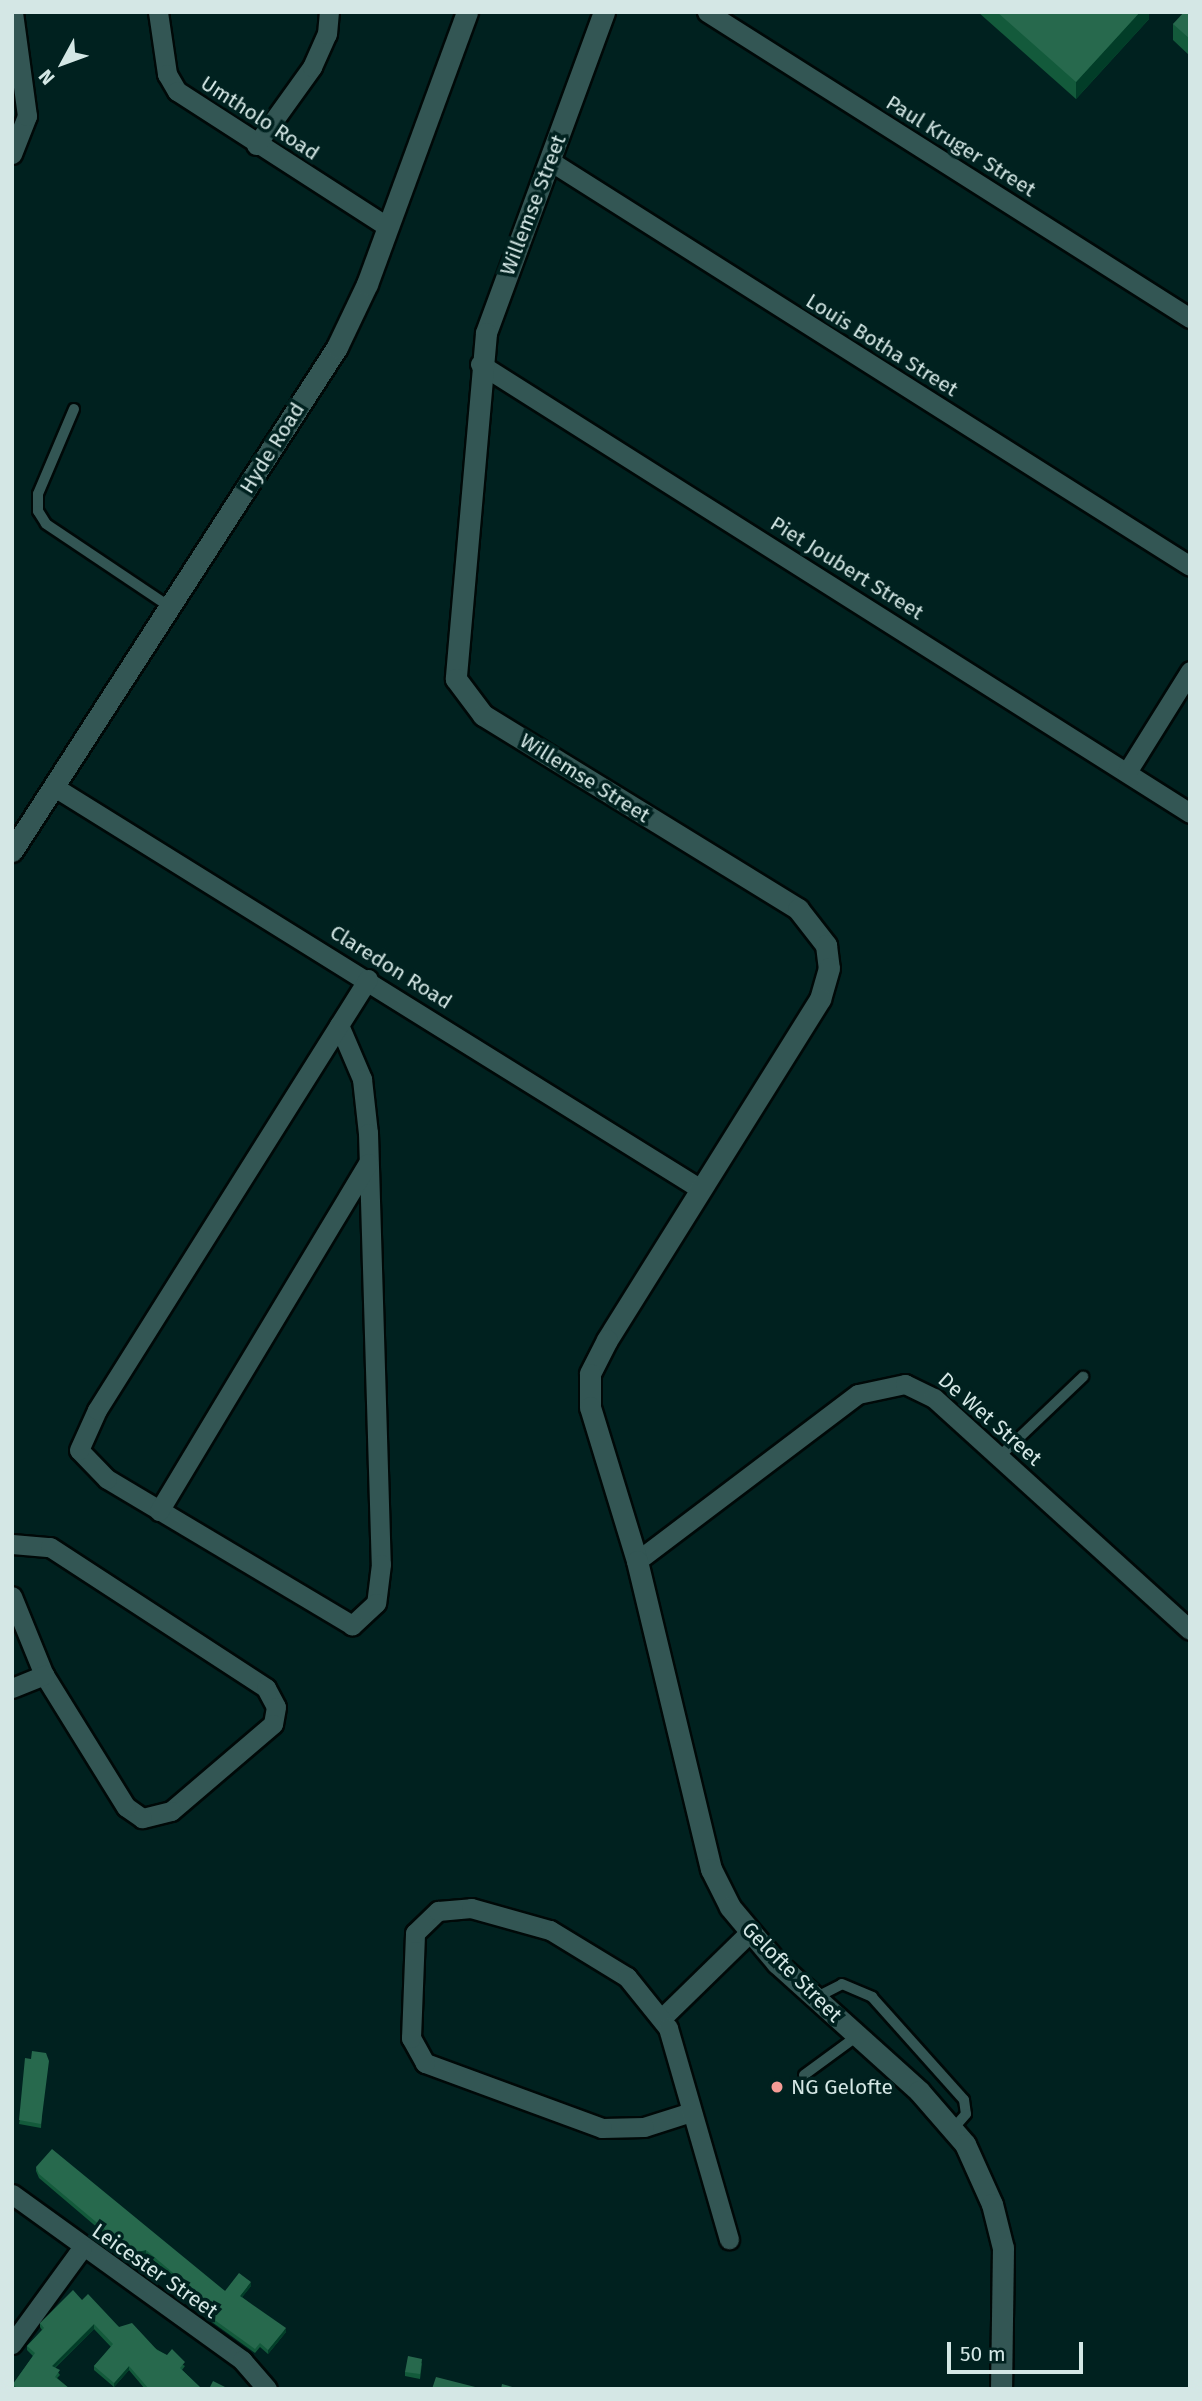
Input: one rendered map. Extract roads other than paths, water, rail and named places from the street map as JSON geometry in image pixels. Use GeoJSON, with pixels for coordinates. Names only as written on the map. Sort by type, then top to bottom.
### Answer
{"type":"FeatureCollection","features":[{"type":"Feature","properties":{"kind":"street"},"geometry":{"type":"LineString","coordinates":[[12,154],[27,116],[13,12]]}},
{"type":"Feature","properties":{"kind":"street","name":"Umtholo Road"},"geometry":{"type":"LineString","coordinates":[[158,12],[167,74],[177,91],[256,145],[388,227]]}},
{"type":"Feature","properties":{"kind":"street"},"geometry":{"type":"LineString","coordinates":[[256,145],[312,67],[327,34],[329,12]]}},
{"type":"Feature","properties":{"kind":"street","name":"Hyde Road"},"geometry":{"type":"LineString","coordinates":[[12,851],[56,788],[337,346],[388,227],[467,12]]}},
{"type":"Feature","properties":{"kind":"street","name":"Willemse Street"},"geometry":{"type":"LineString","coordinates":[[599,1437],[588,1385],[593,1363],[699,1188],[820,999],[829,968],[826,945],[798,909],[483,715],[460,693],[456,663],[480,364],[493,311],[604,12]]}},
{"type":"Feature","properties":{"kind":"street","name":"Paul Kruger Street"},"geometry":{"type":"LineString","coordinates":[[707,12],[1190,318]]}},
{"type":"Feature","properties":{"kind":"street","name":"Louis Botha Street"},"geometry":{"type":"LineString","coordinates":[[550,161],[1190,566]]}},
{"type":"Feature","properties":{"kind":"street","name":"Piet Joubert Street"},"geometry":{"type":"LineString","coordinates":[[480,364],[1190,813]]}},
{"type":"Feature","properties":{"kind":"street"},"geometry":{"type":"LineString","coordinates":[[1127,772],[1190,671]]}},
{"type":"Feature","properties":{"kind":"street","name":"Claredon Road"},"geometry":{"type":"LineString","coordinates":[[56,788],[368,979],[699,1188]]}},
{"type":"Feature","properties":{"kind":"street"},"geometry":{"type":"LineString","coordinates":[[339,1025],[362,1079],[368,1163],[381,1564],[370,1614],[352,1625],[340,1624],[159,1511],[82,1459],[80,1439],[339,1025],[368,979]]}},
{"type":"Feature","properties":{"kind":"street"},"geometry":{"type":"LineString","coordinates":[[159,1511],[368,1163]]}},
{"type":"Feature","properties":{"kind":"street","name":"De Wet Street"},"geometry":{"type":"LineString","coordinates":[[637,1561],[858,1394],[884,1385],[918,1387],[1000,1456],[1190,1630]]}},
{"type":"Feature","properties":{"kind":"street","name":"Gelofte Street"},"geometry":{"type":"LineString","coordinates":[[599,1437],[637,1561],[710,1869],[750,1932],[953,2130],[992,2204],[1003,2248],[1001,2389]]}},
{"type":"Feature","properties":{"kind":"street"},"geometry":{"type":"LineString","coordinates":[[12,1544],[50,1547],[266,1688],[276,1716],[264,1738],[171,1811],[142,1818],[126,1807],[44,1675],[12,1596]]}},
{"type":"Feature","properties":{"kind":"street"},"geometry":{"type":"LineString","coordinates":[[12,1688],[44,1675]]}},
{"type":"Feature","properties":{"kind":"street"},"geometry":{"type":"LineString","coordinates":[[691,2112],[645,2127],[602,2128],[425,2063],[411,2038],[415,1933],[432,1914],[448,1909],[483,1911],[550,1930],[627,1977],[663,2017],[729,2239]]}},
{"type":"Feature","properties":{"kind":"street"},"geometry":{"type":"LineString","coordinates":[[663,2017],[750,1932]]}},
{"type":"Feature","properties":{"kind":"street","name":"Leicester Street"},"geometry":{"type":"LineString","coordinates":[[12,2194],[82,2248],[242,2360],[267,2389]]}},
{"type":"Feature","properties":{"kind":"street"},"geometry":{"type":"LineString","coordinates":[[12,2343],[82,2248]]}},
{"type":"Feature","properties":{"kind":"lane"},"geometry":{"type":"LineString","coordinates":[[74,409],[38,495],[38,511],[46,524],[171,607]]}},
{"type":"Feature","properties":{"kind":"lane"},"geometry":{"type":"LineString","coordinates":[[1000,1456],[1083,1377]]}},
{"type":"Feature","properties":{"kind":"lane"},"geometry":{"type":"LineString","coordinates":[[815,1998],[842,1984],[872,1997],[964,2100],[965,2114],[953,2130]]}},
{"type":"Feature","properties":{"kind":"lane"},"geometry":{"type":"LineString","coordinates":[[804,2075],[857,2036]]}},
{"type":"Feature","properties":{"kind":"place","name":"NG Gelofte"},"geometry":{"type":"Point","coordinates":[777,2087]}}]}
